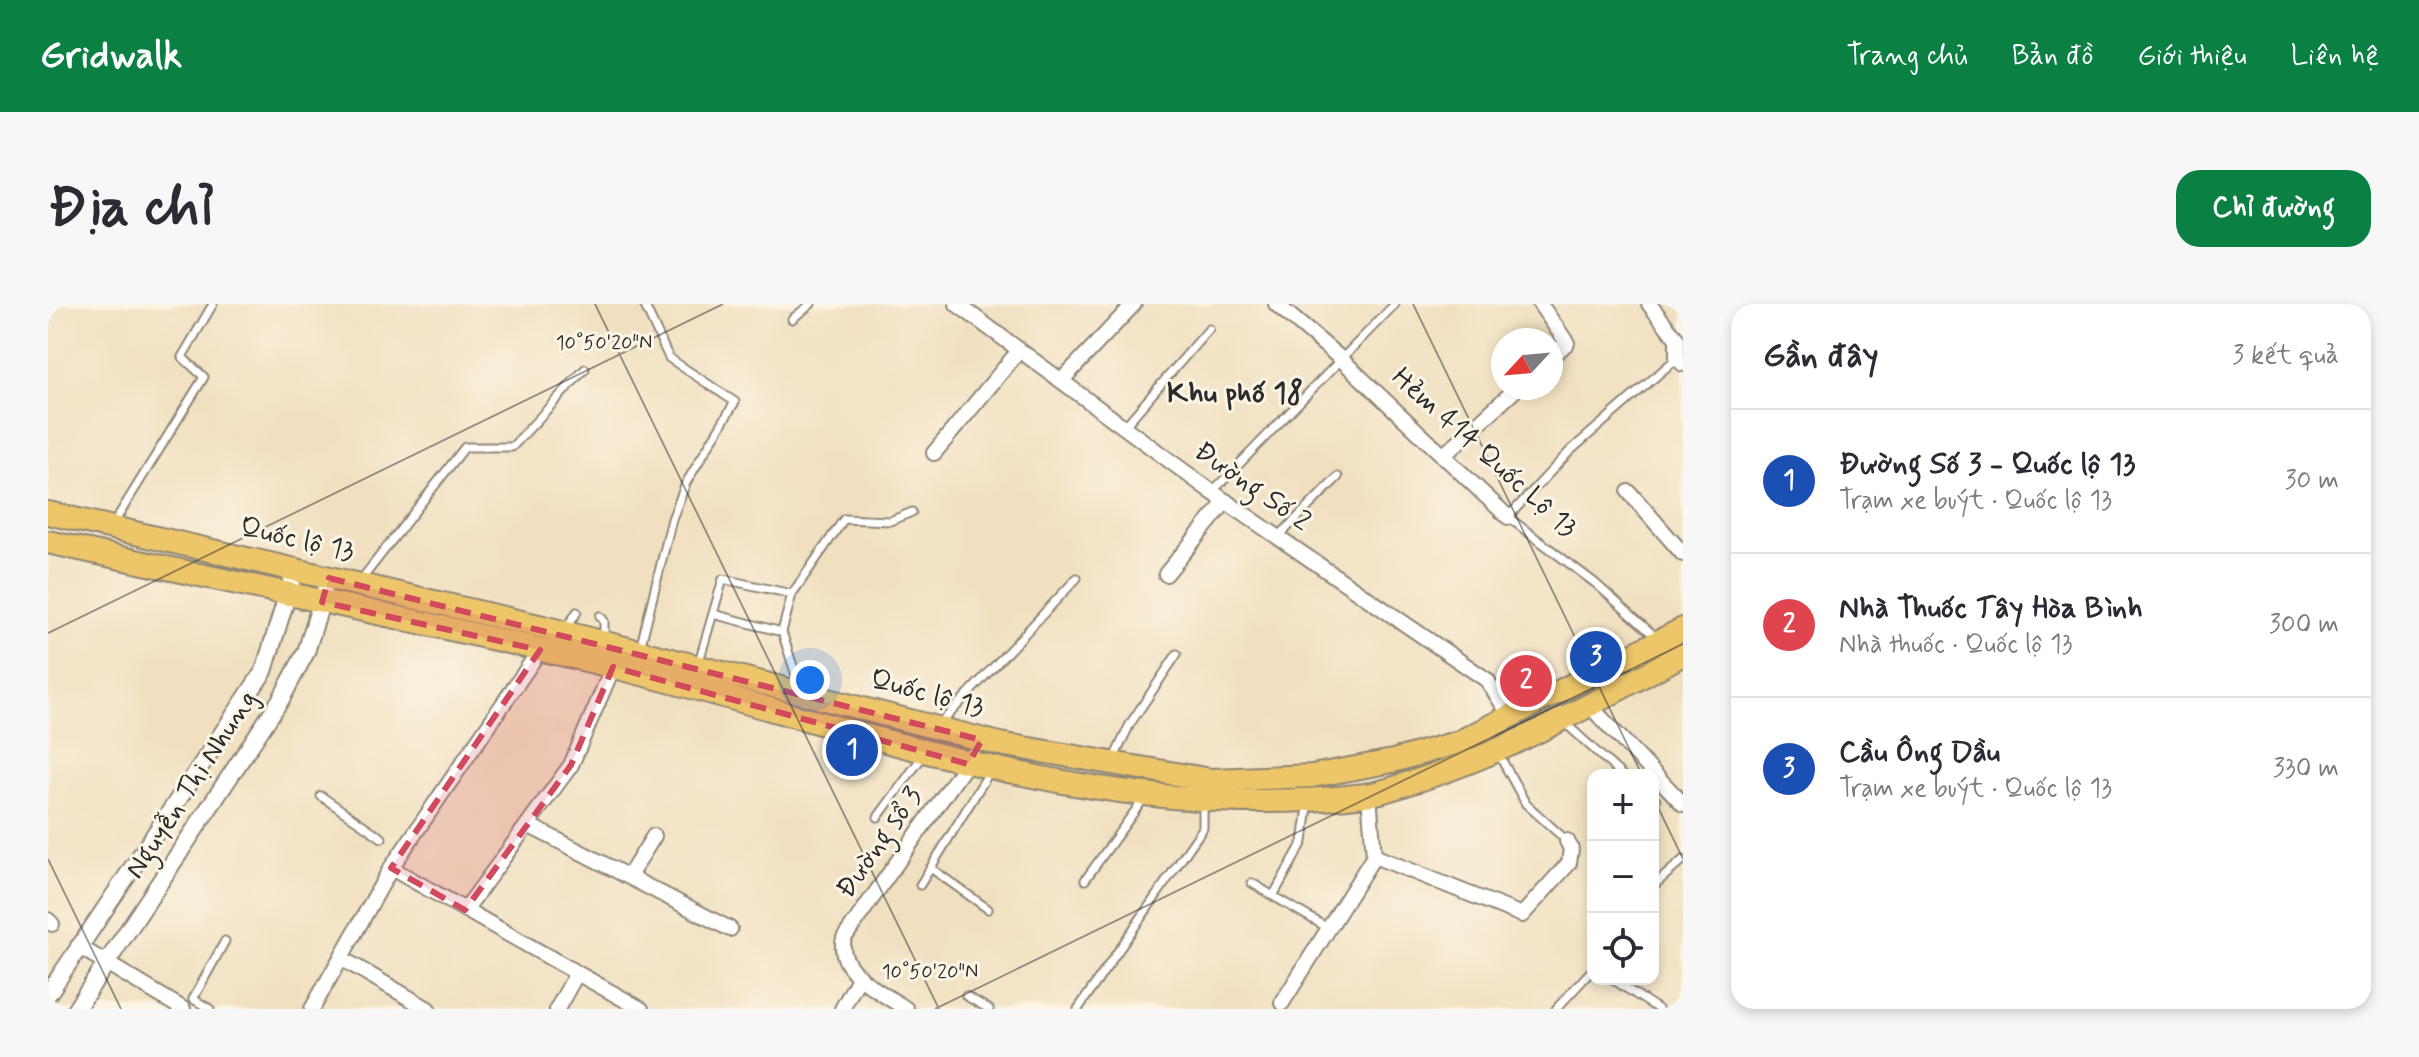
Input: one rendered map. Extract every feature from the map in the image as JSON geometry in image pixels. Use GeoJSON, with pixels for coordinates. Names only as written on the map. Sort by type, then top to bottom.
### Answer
{"type":"FeatureCollection","features":[{"type":"Feature","properties":{"kind":"highway","name":"Quốc lộ 13"},"geometry":{"type":"LineString","coordinates":[[48,513],[564,632],[982,740],[1211,780],[1312,776],[1393,761],[1446,746],[1511,717],[1683,629]]}},
{"type":"Feature","properties":{"kind":"highway","name":"Quốc lộ 13"},"geometry":{"type":"LineString","coordinates":[[48,542],[613,667],[968,764],[1146,795],[1203,801],[1369,795],[1497,752],[1563,720],[1683,654]]}},
{"type":"Feature","properties":{"kind":"street","name":"Đường Số 2"},"geometry":{"type":"LineString","coordinates":[[957,304],[1018,352],[1063,379],[1212,492],[1487,680],[1511,717]]}},
{"type":"Feature","properties":{"kind":"street"},"geometry":{"type":"LineString","coordinates":[[1063,379],[1134,304]]}},
{"type":"Feature","properties":{"kind":"street","name":"Hẻm 414 Quốc Lộ 13"},"geometry":{"type":"LineString","coordinates":[[1276,304],[1340,358],[1508,517]]}},
{"type":"Feature","properties":{"kind":"street"},"geometry":{"type":"LineString","coordinates":[[1649,304],[1677,339],[1680,361]]}},
{"type":"Feature","properties":{"kind":"street"},"geometry":{"type":"LineString","coordinates":[[1539,305],[1556,328]]}},
{"type":"Feature","properties":{"kind":"street"},"geometry":{"type":"LineString","coordinates":[[934,453],[1018,352]]}},
{"type":"Feature","properties":{"kind":"street"},"geometry":{"type":"LineString","coordinates":[[1443,456],[1504,400]]}},
{"type":"Feature","properties":{"kind":"street"},"geometry":{"type":"LineString","coordinates":[[1629,492],[1683,554]]}},
{"type":"Feature","properties":{"kind":"street"},"geometry":{"type":"LineString","coordinates":[[1166,574],[1226,501]]}},
{"type":"Feature","properties":{"kind":"street","name":"Nguyễn Thị Nhung"},"geometry":{"type":"LineString","coordinates":[[48,994],[264,671],[295,570]]}},
{"type":"Feature","properties":{"kind":"street","name":"Nguyễn Thị Nhung"},"geometry":{"type":"LineString","coordinates":[[76,1009],[281,699],[306,652],[329,578]]}},
{"type":"Feature","properties":{"kind":"street"},"geometry":{"type":"LineString","coordinates":[[312,1009],[400,848],[540,650]]}},
{"type":"Feature","properties":{"kind":"street"},"geometry":{"type":"LineString","coordinates":[[465,910],[571,765],[613,667]]}},
{"type":"Feature","properties":{"kind":"street"},"geometry":{"type":"LineString","coordinates":[[1589,705],[1683,804]]}},
{"type":"Feature","properties":{"kind":"street","name":"Đường sổ 3"},"geometry":{"type":"LineString","coordinates":[[906,1009],[846,962],[844,938],[982,740]]}},
{"type":"Feature","properties":{"kind":"street"},"geometry":{"type":"LineString","coordinates":[[1283,1006],[1374,856],[1369,795]]}},
{"type":"Feature","properties":{"kind":"street"},"geometry":{"type":"LineString","coordinates":[[528,825],[730,929]]}},
{"type":"Feature","properties":{"kind":"street"},"geometry":{"type":"LineString","coordinates":[[629,876],[654,836]]}},
{"type":"Feature","properties":{"kind":"street"},"geometry":{"type":"LineString","coordinates":[[1374,856],[1522,915],[1569,863],[1571,849],[1567,841]]}},
{"type":"Feature","properties":{"kind":"street"},"geometry":{"type":"LineString","coordinates":[[391,868],[641,1009]]}},
{"type":"Feature","properties":{"kind":"street"},"geometry":{"type":"LineString","coordinates":[[78,946],[183,1009]]}},
{"type":"Feature","properties":{"kind":"street"},"geometry":{"type":"LineString","coordinates":[[341,958],[428,1009]]}},
{"type":"Feature","properties":{"kind":"street"},"geometry":{"type":"LineString","coordinates":[[557,1009],[577,973]]}},
{"type":"Feature","properties":{"kind":"street"},"geometry":{"type":"LineString","coordinates":[[842,1009],[860,976]]}},
{"type":"Feature","properties":{"kind":"lane"},"geometry":{"type":"LineString","coordinates":[[111,528],[204,377],[182,357],[213,304]]}},
{"type":"Feature","properties":{"kind":"lane"},"geometry":{"type":"LineString","coordinates":[[639,651],[672,519],[686,483],[735,402],[669,358],[644,304]]}},
{"type":"Feature","properties":{"kind":"lane"},"geometry":{"type":"LineString","coordinates":[[792,319],[811,304]]}},
{"type":"Feature","properties":{"kind":"lane"},"geometry":{"type":"LineString","coordinates":[[1212,492],[1395,304]]}},
{"type":"Feature","properties":{"kind":"lane"},"geometry":{"type":"LineString","coordinates":[[1124,428],[1209,329]]}},
{"type":"Feature","properties":{"kind":"lane"},"geometry":{"type":"LineString","coordinates":[[1508,517],[1570,451],[1680,361]]}},
{"type":"Feature","properties":{"kind":"lane"},"geometry":{"type":"LineString","coordinates":[[357,585],[465,447],[512,447],[585,369]]}},
{"type":"Feature","properties":{"kind":"lane"},"geometry":{"type":"LineString","coordinates":[[1278,537],[1338,477]]}},
{"type":"Feature","properties":{"kind":"lane"},"geometry":{"type":"LineString","coordinates":[[801,693],[782,632],[792,594],[844,519],[890,521],[912,512]]}},
{"type":"Feature","properties":{"kind":"lane","name":"Hẻm 414 Quốc Lộ 13"},"geometry":{"type":"LineString","coordinates":[[1508,517],[1595,583],[1660,640]]}},
{"type":"Feature","properties":{"kind":"lane"},"geometry":{"type":"LineString","coordinates":[[937,726],[1077,578]]}},
{"type":"Feature","properties":{"kind":"lane"},"geometry":{"type":"LineString","coordinates":[[698,667],[723,579],[792,594]]}},
{"type":"Feature","properties":{"kind":"lane"},"geometry":{"type":"LineString","coordinates":[[564,632],[577,612]]}},
{"type":"Feature","properties":{"kind":"lane"},"geometry":{"type":"LineString","coordinates":[[713,614],[782,632]]}},
{"type":"Feature","properties":{"kind":"lane"},"geometry":{"type":"LineString","coordinates":[[600,616],[604,621],[604,642]]}},
{"type":"Feature","properties":{"kind":"lane"},"geometry":{"type":"LineString","coordinates":[[1111,764],[1130,724],[1177,654]]}},
{"type":"Feature","properties":{"kind":"lane"},"geometry":{"type":"LineString","coordinates":[[1563,720],[1616,769]]}},
{"type":"Feature","properties":{"kind":"lane"},"geometry":{"type":"LineString","coordinates":[[878,817],[926,751]]}},
{"type":"Feature","properties":{"kind":"lane"},"geometry":{"type":"LineString","coordinates":[[1497,752],[1526,804],[1567,841]]}},
{"type":"Feature","properties":{"kind":"lane"},"geometry":{"type":"LineString","coordinates":[[920,885],[991,769]]}},
{"type":"Feature","properties":{"kind":"lane"},"geometry":{"type":"LineString","coordinates":[[1085,880],[1146,795]]}},
{"type":"Feature","properties":{"kind":"lane"},"geometry":{"type":"LineString","coordinates":[[321,796],[382,838]]}},
{"type":"Feature","properties":{"kind":"lane"},"geometry":{"type":"LineString","coordinates":[[1273,896],[1303,842],[1309,798]]}},
{"type":"Feature","properties":{"kind":"lane"},"geometry":{"type":"LineString","coordinates":[[1078,1009],[1203,828],[1203,801]]}},
{"type":"Feature","properties":{"kind":"lane"},"geometry":{"type":"LineString","coordinates":[[1659,881],[1683,860]]}},
{"type":"Feature","properties":{"kind":"lane"},"geometry":{"type":"LineString","coordinates":[[932,869],[988,909]]}},
{"type":"Feature","properties":{"kind":"lane"},"geometry":{"type":"LineString","coordinates":[[1252,883],[1328,928]]}},
{"type":"Feature","properties":{"kind":"lane"},"geometry":{"type":"LineString","coordinates":[[210,1009],[193,999],[225,941]]}},
{"type":"Feature","properties":{"kind":"lane"},"geometry":{"type":"LineString","coordinates":[[1556,1009],[1587,975]]}},
{"type":"Feature","properties":{"kind":"lane"},"geometry":{"type":"LineString","coordinates":[[1621,985],[1658,1009]]}},
{"type":"Feature","properties":{"kind":"lane"},"geometry":{"type":"LineString","coordinates":[[966,996],[989,1009]]}},
{"type":"Feature","properties":{"kind":"highlighted area"},"geometry":{"type":"Polygon","coordinates":[[[329,578],[982,740],[968,764],[613,667],[571,765],[465,910],[391,868],[540,650],[322,602],[329,578]]]}},
{"type":"Feature","properties":{"kind":"place","name":"Cầu Ông Dầu"},"geometry":{"type":"Point","coordinates":[1596,657]}},
{"type":"Feature","properties":{"kind":"place","name":"Nhà Thuốc Tây Hòa Bình"},"geometry":{"type":"Point","coordinates":[1526,681]}},
{"type":"Feature","properties":{"kind":"place","name":"Đường Số 3 - Quốc lộ 13"},"geometry":{"type":"Point","coordinates":[852,750]}},
{"type":"Feature","properties":{"kind":"district","name":"Khu phố 18"},"geometry":{"type":"Point","coordinates":[1235,393]}}]}
